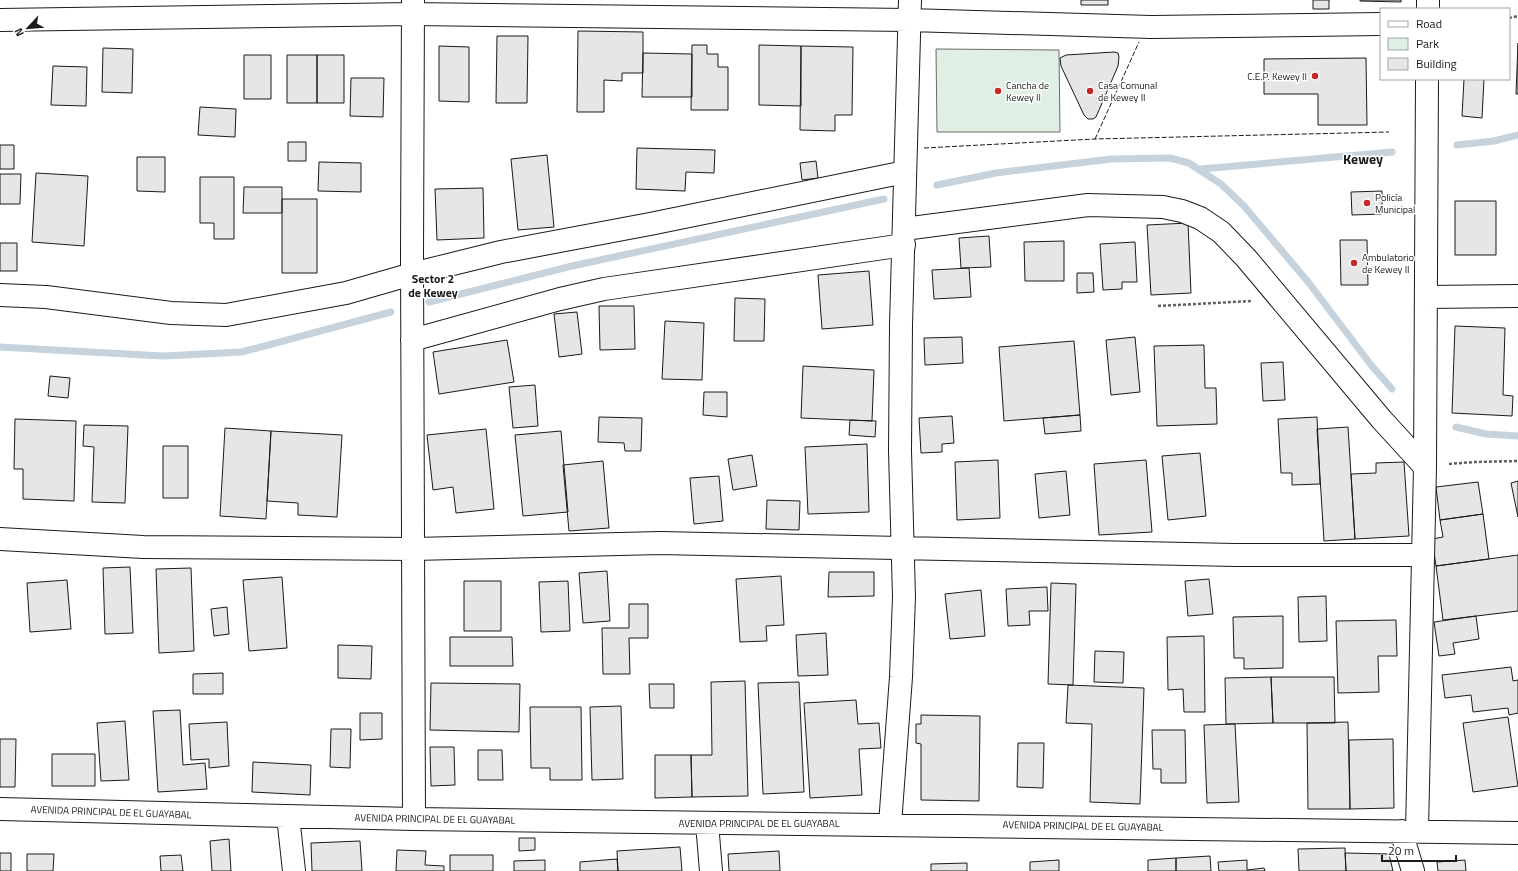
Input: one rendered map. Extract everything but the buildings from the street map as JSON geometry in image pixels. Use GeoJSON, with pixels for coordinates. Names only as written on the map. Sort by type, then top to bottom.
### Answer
{"type":"FeatureCollection","features":[{"type":"Feature","properties":{"kind":"street"},"geometry":{"type":"LineString","coordinates":[[413,7],[412,340],[414,818]]}},
{"type":"Feature","properties":{"kind":"street"},"geometry":{"type":"LineString","coordinates":[[0,20],[413,7],[909,10],[1151,27],[1380,24]]}},
{"type":"Feature","properties":{"kind":"street"},"geometry":{"type":"LineString","coordinates":[[890,824],[901,677],[904,597],[900,443],[909,10]]}},
{"type":"Feature","properties":{"kind":"street"},"geometry":{"type":"LineString","coordinates":[[1413,871],[1409,831],[1423,555],[1425,467],[1427,80]]}},
{"type":"Feature","properties":{"kind":"street"},"geometry":{"type":"LineString","coordinates":[[0,295],[46,297],[171,313],[226,315],[346,294],[412,274],[500,252],[650,224],[905,172]]}},
{"type":"Feature","properties":{"kind":"street"},"geometry":{"type":"LineString","coordinates":[[412,340],[560,299],[604,289],[1088,205],[1163,207],[1182,211],[1200,218],[1221,232],[1246,258],[1377,414],[1425,467]]}},
{"type":"Feature","properties":{"kind":"street"},"geometry":{"type":"LineString","coordinates":[[1427,297],[1518,296]]}},
{"type":"Feature","properties":{"kind":"street"},"geometry":{"type":"LineString","coordinates":[[0,539],[143,547],[413,549],[660,543],[1244,555],[1423,555]]}},
{"type":"Feature","properties":{"kind":"street","name":"AVENIDA PRINCIPAL DE EL GUAYABAL"},"geometry":{"type":"LineString","coordinates":[[0,809],[288,816],[707,823],[890,824],[1518,833]]}},
{"type":"Feature","properties":{"kind":"street"},"geometry":{"type":"LineString","coordinates":[[288,816],[294,871]]}},
{"type":"Feature","properties":{"kind":"street"},"geometry":{"type":"LineString","coordinates":[[707,823],[711,871]]}},
{"type":"Feature","properties":{"kind":"path"},"geometry":{"type":"LineString","coordinates":[[1158,306],[1280,299]]}},
{"type":"Feature","properties":{"kind":"path"},"geometry":{"type":"LineString","coordinates":[[1425,467],[1474,462],[1518,461]]}},
{"type":"Feature","properties":{"kind":"green space","name":"Cancha de Kewey II"},"geometry":{"type":"Polygon","coordinates":[[[936,49],[1059,50],[1060,132],[937,132],[936,49]]]}},
{"type":"Feature","properties":{"kind":"waterway"},"geometry":{"type":"LineString","coordinates":[[1457,145],[1494,141],[1518,135]]}},
{"type":"Feature","properties":{"kind":"waterway"},"geometry":{"type":"LineString","coordinates":[[1201,169],[1392,152]]}},
{"type":"Feature","properties":{"kind":"waterway"},"geometry":{"type":"LineString","coordinates":[[937,185],[996,173],[1111,159],[1170,158],[1189,163],[1221,184],[1244,206],[1309,283],[1371,365],[1392,389]]}},
{"type":"Feature","properties":{"kind":"waterway"},"geometry":{"type":"LineString","coordinates":[[429,302],[572,266],[884,199]]}},
{"type":"Feature","properties":{"kind":"waterway"},"geometry":{"type":"LineString","coordinates":[[0,347],[163,356],[242,352],[391,312]]}},
{"type":"Feature","properties":{"kind":"waterway"},"geometry":{"type":"LineString","coordinates":[[1456,427],[1486,434],[1518,436]]}},
{"type":"Feature","properties":{"kind":"fence"},"geometry":{"type":"LineString","coordinates":[[1095,139],[1139,42]]}},
{"type":"Feature","properties":{"kind":"fence"},"geometry":{"type":"LineString","coordinates":[[924,148],[1095,139],[1389,132]]}},
{"type":"Feature","properties":{"kind":"place","name":"C.E.P. Kewey II"},"geometry":{"type":"Point","coordinates":[1315,76]}},
{"type":"Feature","properties":{"kind":"place","name":"Cancha de Kewey II"},"geometry":{"type":"Point","coordinates":[998,91]}},
{"type":"Feature","properties":{"kind":"place","name":"Casa Comunal de Kewey II"},"geometry":{"type":"Point","coordinates":[1090,91]}},
{"type":"Feature","properties":{"kind":"place","name":"Policía Municipal"},"geometry":{"type":"Point","coordinates":[1367,203]}},
{"type":"Feature","properties":{"kind":"place","name":"Ambulatorio de Kewey II"},"geometry":{"type":"Point","coordinates":[1354,263]}},
{"type":"Feature","properties":{"kind":"district","name":"Kewey"},"geometry":{"type":"Point","coordinates":[1363,158]}},
{"type":"Feature","properties":{"kind":"district","name":"Sector 2 de Kewey"},"geometry":{"type":"Point","coordinates":[433,285]}}]}
